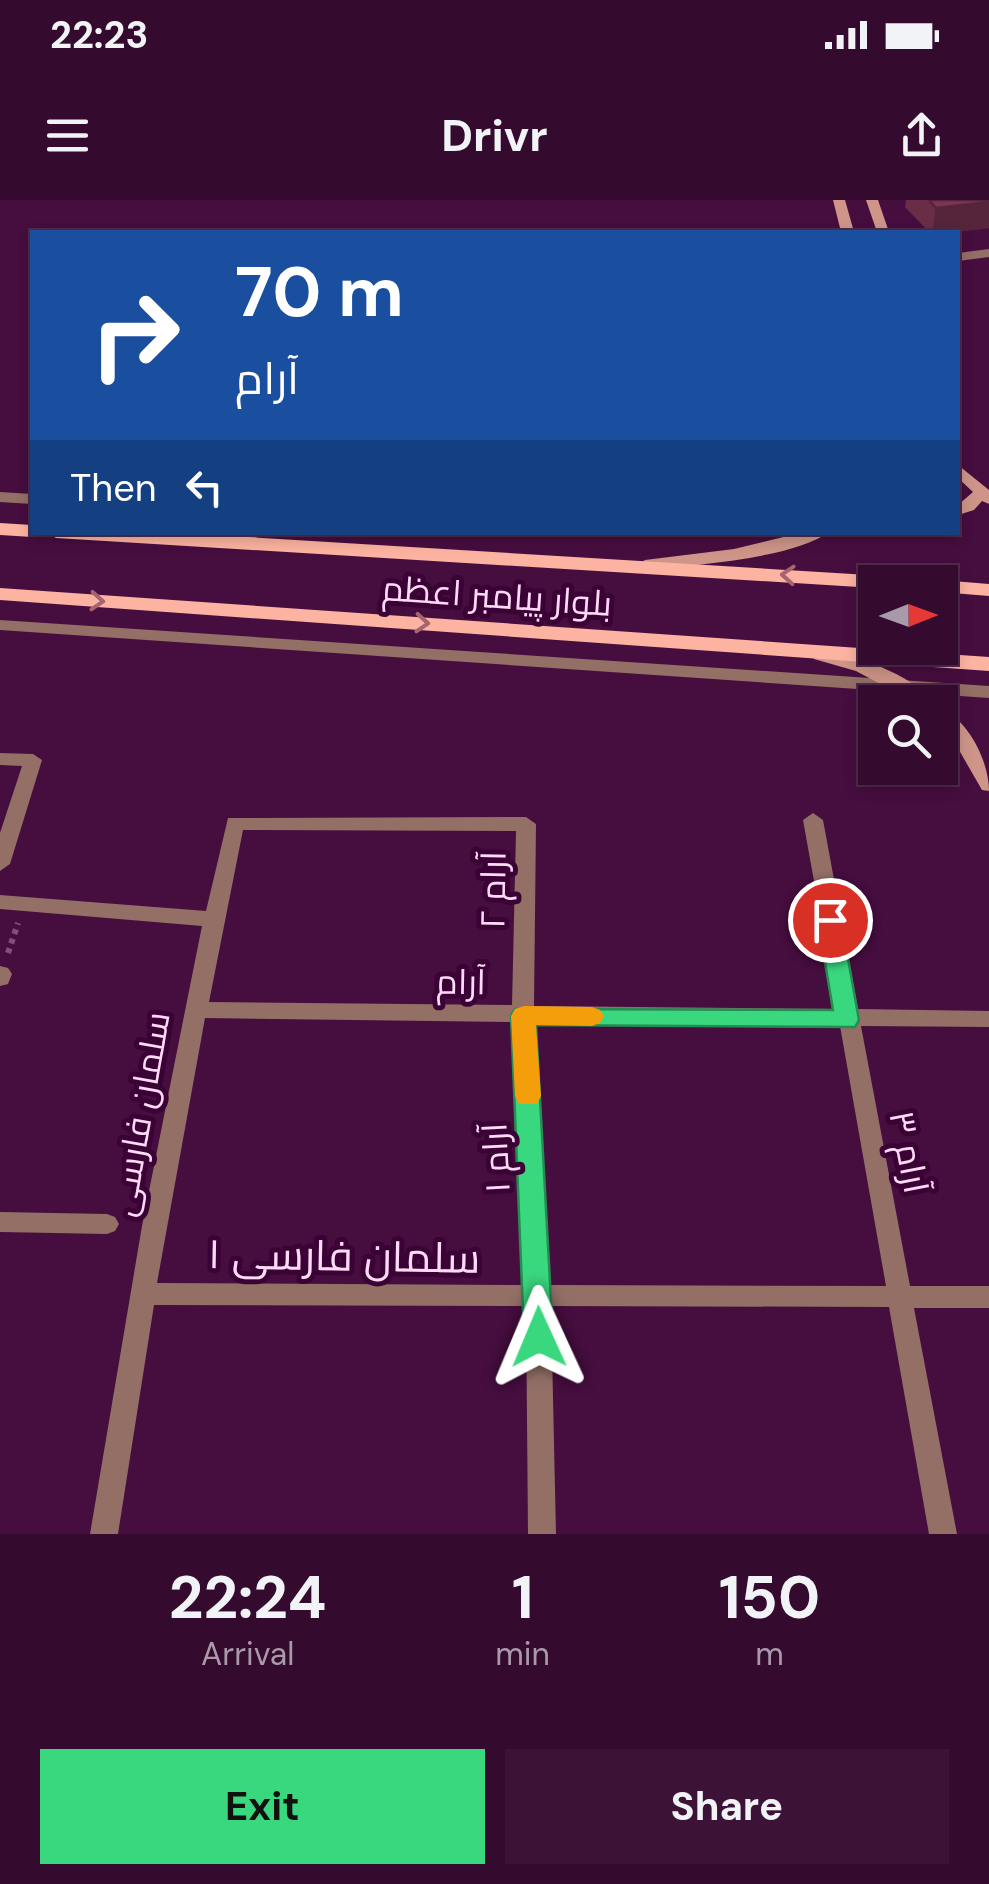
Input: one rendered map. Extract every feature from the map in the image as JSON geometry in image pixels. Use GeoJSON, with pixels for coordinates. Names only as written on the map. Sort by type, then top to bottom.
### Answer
{"type":"FeatureCollection","features":[{"type":"Feature","properties":{"kind":"main road"},"geometry":{"type":"LineString","coordinates":[[0,529],[30,531]]}},
{"type":"Feature","properties":{"kind":"main road","name":"بلوار پیامبر اعظم"},"geometry":{"type":"LineString","coordinates":[[108,535],[858,580]]}},
{"type":"Feature","properties":{"kind":"main road"},"geometry":{"type":"LineString","coordinates":[[958,587],[989,590]]}},
{"type":"Feature","properties":{"kind":"main road","name":"بلوار پیامبر اعظم"},"geometry":{"type":"LineString","coordinates":[[0,594],[989,664]]}},
{"type":"Feature","properties":{"kind":"street"},"geometry":{"type":"LineString","coordinates":[[839,200],[847,230]]}},
{"type":"Feature","properties":{"kind":"street"},"geometry":{"type":"LineString","coordinates":[[872,200],[881,230]]}},
{"type":"Feature","properties":{"kind":"street"},"geometry":{"type":"LineString","coordinates":[[960,257],[989,253]]}},
{"type":"Feature","properties":{"kind":"street"},"geometry":{"type":"LineString","coordinates":[[960,472],[985,497],[960,509]]}},
{"type":"Feature","properties":{"kind":"street"},"geometry":{"type":"LineString","coordinates":[[0,496],[30,499]]}},
{"type":"Feature","properties":{"kind":"street"},"geometry":{"type":"LineString","coordinates":[[234,535],[266,544]]}},
{"type":"Feature","properties":{"kind":"street"},"geometry":{"type":"LineString","coordinates":[[645,565],[735,554],[814,535]]}},
{"type":"Feature","properties":{"kind":"street"},"geometry":{"type":"LineString","coordinates":[[0,625],[884,685]]}},
{"type":"Feature","properties":{"kind":"street"},"geometry":{"type":"LineString","coordinates":[[764,647],[838,657],[897,685]]}},
{"type":"Feature","properties":{"kind":"street"},"geometry":{"type":"LineString","coordinates":[[958,690],[989,692]]}},
{"type":"Feature","properties":{"kind":"street"},"geometry":{"type":"LineString","coordinates":[[958,733],[989,785]]}},
{"type":"Feature","properties":{"kind":"street"},"geometry":{"type":"LineString","coordinates":[[0,759],[33,760],[0,864]]}},
{"type":"Feature","properties":{"kind":"street","name":"آرام ۳"},"geometry":{"type":"LineString","coordinates":[[813,820],[846,1020],[902,1297],[942,1534]]}},
{"type":"Feature","properties":{"kind":"street","name":"سلمان فارسی"},"geometry":{"type":"LineString","coordinates":[[104,1534],[195,1010],[234,823],[526,824]]}},
{"type":"Feature","properties":{"kind":"street","name":"آرام ۲"},"geometry":{"type":"LineString","coordinates":[[524,1016],[526,824]]}},
{"type":"Feature","properties":{"kind":"street"},"geometry":{"type":"LineString","coordinates":[[12,904],[214,920]]}},
{"type":"Feature","properties":{"kind":"street","name":"آرام"},"geometry":{"type":"LineString","coordinates":[[195,1010],[989,1020]]}},
{"type":"Feature","properties":{"kind":"street","name":"آرام ۱"},"geometry":{"type":"LineString","coordinates":[[524,1016],[538,1298],[542,1534]]}},
{"type":"Feature","properties":{"kind":"street"},"geometry":{"type":"LineString","coordinates":[[0,1222],[107,1224]]}},
{"type":"Feature","properties":{"kind":"street","name":"سلمان فارسی ۱"},"geometry":{"type":"LineString","coordinates":[[145,1294],[989,1297]]}},
{"type":"Feature","properties":{"kind":"path"},"geometry":{"type":"LineString","coordinates":[[1,976],[12,904]]}},
{"type":"Feature","properties":{"kind":"building"},"geometry":{"type":"Polygon","coordinates":[[[929,200],[989,200],[989,202],[936,208],[929,200]]]}},
{"type":"Feature","properties":{"kind":"slow traffic"},"geometry":{"type":"LineString","coordinates":[[528,1096],[524,1016],[592,1016]]}},
{"type":"Feature","properties":{"kind":"route"},"geometry":{"type":"LineString","coordinates":[[539,1337],[524,1016],[846,1020],[830,920]]}}]}
